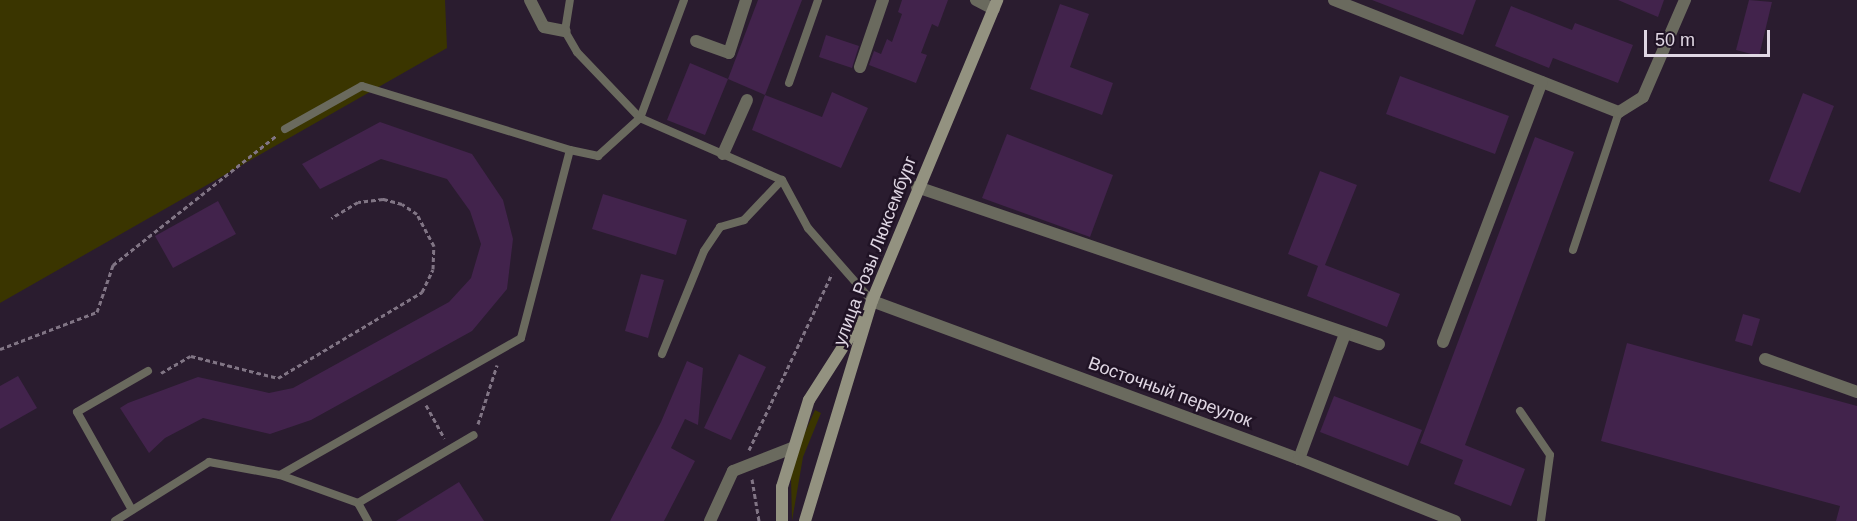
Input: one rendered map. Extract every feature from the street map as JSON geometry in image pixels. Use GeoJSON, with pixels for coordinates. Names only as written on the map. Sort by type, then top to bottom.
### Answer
{"type":"FeatureCollection","features":[{"type":"Feature","properties":{"kind":"main road","name":"улица Розы Люксембург"},"geometry":{"type":"LineString","coordinates":[[805,521],[872,301],[917,187],[996,4]]}},
{"type":"Feature","properties":{"kind":"main road"},"geometry":{"type":"LineString","coordinates":[[782,521],[782,487],[792,448],[809,400],[872,301]]}},
{"type":"Feature","properties":{"kind":"street"},"geometry":{"type":"LineString","coordinates":[[530,0],[544,27],[565,31]]}},
{"type":"Feature","properties":{"kind":"street"},"geometry":{"type":"LineString","coordinates":[[696,41],[729,53],[746,0]]}},
{"type":"Feature","properties":{"kind":"street"},"geometry":{"type":"LineString","coordinates":[[860,67],[883,0]]}},
{"type":"Feature","properties":{"kind":"street"},"geometry":{"type":"LineString","coordinates":[[976,0],[996,4]]}},
{"type":"Feature","properties":{"kind":"street"},"geometry":{"type":"LineString","coordinates":[[1334,0],[1619,112],[1644,97],[1685,0]]}},
{"type":"Feature","properties":{"kind":"street"},"geometry":{"type":"LineString","coordinates":[[1443,342],[1542,82]]}},
{"type":"Feature","properties":{"kind":"street"},"geometry":{"type":"LineString","coordinates":[[723,154],[747,100]]}},
{"type":"Feature","properties":{"kind":"street"},"geometry":{"type":"LineString","coordinates":[[917,187],[1379,344]]}},
{"type":"Feature","properties":{"kind":"street","name":"Восточный переулок"},"geometry":{"type":"LineString","coordinates":[[872,301],[1299,459],[1455,521]]}},
{"type":"Feature","properties":{"kind":"street"},"geometry":{"type":"LineString","coordinates":[[1299,459],[1345,334]]}},
{"type":"Feature","properties":{"kind":"street"},"geometry":{"type":"LineString","coordinates":[[1766,359],[1857,392]]}},
{"type":"Feature","properties":{"kind":"street"},"geometry":{"type":"LineString","coordinates":[[710,521],[733,471],[792,448]]}},
{"type":"Feature","properties":{"kind":"lane"},"geometry":{"type":"LineString","coordinates":[[570,0],[565,31],[577,52],[640,118],[782,180],[808,228],[872,301]]}},
{"type":"Feature","properties":{"kind":"lane"},"geometry":{"type":"LineString","coordinates":[[285,129],[362,86],[570,150],[598,156],[640,118],[684,0]]}},
{"type":"Feature","properties":{"kind":"lane"},"geometry":{"type":"LineString","coordinates":[[789,83],[818,0]]}},
{"type":"Feature","properties":{"kind":"lane"},"geometry":{"type":"LineString","coordinates":[[1573,250],[1619,112]]}},
{"type":"Feature","properties":{"kind":"lane"},"geometry":{"type":"LineString","coordinates":[[280,476],[521,338],[570,150]]}},
{"type":"Feature","properties":{"kind":"lane"},"geometry":{"type":"LineString","coordinates":[[662,354],[704,251],[720,227],[744,220],[782,180]]}},
{"type":"Feature","properties":{"kind":"lane"},"geometry":{"type":"LineString","coordinates":[[132,510],[76,412],[148,371]]}},
{"type":"Feature","properties":{"kind":"lane"},"geometry":{"type":"LineString","coordinates":[[1520,411],[1550,455],[1541,521]]}},
{"type":"Feature","properties":{"kind":"lane"},"geometry":{"type":"LineString","coordinates":[[358,503],[474,435]]}},
{"type":"Feature","properties":{"kind":"lane"},"geometry":{"type":"LineString","coordinates":[[115,521],[209,462],[280,476],[358,503],[368,521]]}},
{"type":"Feature","properties":{"kind":"path"},"geometry":{"type":"LineString","coordinates":[[0,349],[97,312],[113,265],[285,129]]}},
{"type":"Feature","properties":{"kind":"path"},"geometry":{"type":"LineString","coordinates":[[148,371],[152,378],[191,356],[279,378],[422,292],[434,269],[434,246],[417,214],[402,204],[383,199],[358,202],[331,218]]}},
{"type":"Feature","properties":{"kind":"path"},"geometry":{"type":"LineString","coordinates":[[781,387],[837,261]]}},
{"type":"Feature","properties":{"kind":"path"},"geometry":{"type":"LineString","coordinates":[[474,435],[502,349]]}},
{"type":"Feature","properties":{"kind":"path"},"geometry":{"type":"LineString","coordinates":[[420,395],[450,449]]}},
{"type":"Feature","properties":{"kind":"shaded area"},"geometry":{"type":"Polygon","coordinates":[[[0,0],[445,0],[447,48],[0,303],[0,0]]]}},
{"type":"Feature","properties":{"kind":"shaded area"},"geometry":{"type":"Polygon","coordinates":[[[815,410],[821,413],[803,457],[792,521],[791,477],[801,441],[815,410]]]}},
{"type":"Feature","properties":{"kind":"building"},"geometry":{"type":"Polygon","coordinates":[[[758,0],[802,0],[765,95],[728,79],[758,0]]]}},
{"type":"Feature","properties":{"kind":"building"},"geometry":{"type":"Polygon","coordinates":[[[902,0],[948,0],[938,27],[932,24],[921,53],[927,55],[916,83],[869,65],[874,51],[881,54],[887,39],[892,42],[902,14],[898,12],[902,0]]]}},
{"type":"Feature","properties":{"kind":"building"},"geometry":{"type":"Polygon","coordinates":[[[1372,0],[1476,0],[1463,35],[1372,0]]]}},
{"type":"Feature","properties":{"kind":"building"},"geometry":{"type":"Polygon","coordinates":[[[1618,0],[1664,0],[1658,17],[1618,0]]]}},
{"type":"Feature","properties":{"kind":"building"},"geometry":{"type":"Polygon","coordinates":[[[1749,0],[1772,2],[1759,56],[1736,50],[1749,0]]]}},
{"type":"Feature","properties":{"kind":"building"},"geometry":{"type":"Polygon","coordinates":[[[1060,4],[1089,14],[1070,67],[1113,83],[1102,115],[1030,89],[1060,4]]]}},
{"type":"Feature","properties":{"kind":"building"},"geometry":{"type":"Polygon","coordinates":[[[1511,6],[1572,30],[1575,23],[1633,45],[1618,83],[1553,58],[1549,68],[1495,46],[1511,6]]]}},
{"type":"Feature","properties":{"kind":"building"},"geometry":{"type":"Polygon","coordinates":[[[826,35],[859,46],[852,68],[819,57],[826,35]]]}},
{"type":"Feature","properties":{"kind":"building"},"geometry":{"type":"Polygon","coordinates":[[[690,63],[728,79],[705,135],[667,120],[690,63]]]}},
{"type":"Feature","properties":{"kind":"building"},"geometry":{"type":"Polygon","coordinates":[[[1400,76],[1509,116],[1495,154],[1386,114],[1400,76]]]}},
{"type":"Feature","properties":{"kind":"building"},"geometry":{"type":"Polygon","coordinates":[[[832,92],[868,108],[841,168],[752,130],[765,95],[822,117],[832,92]]]}},
{"type":"Feature","properties":{"kind":"building"},"geometry":{"type":"Polygon","coordinates":[[[1803,93],[1834,106],[1800,193],[1769,181],[1803,93]]]}},
{"type":"Feature","properties":{"kind":"building"},"geometry":{"type":"Polygon","coordinates":[[[380,122],[472,154],[503,200],[513,239],[507,289],[472,331],[311,420],[270,434],[203,418],[165,438],[149,453],[120,408],[128,403],[198,377],[269,393],[293,388],[449,302],[471,278],[481,244],[470,211],[447,179],[381,159],[320,189],[302,164],[380,122]]]}},
{"type":"Feature","properties":{"kind":"building"},"geometry":{"type":"Polygon","coordinates":[[[1007,134],[1113,175],[1090,237],[982,198],[1007,134]]]}},
{"type":"Feature","properties":{"kind":"building"},"geometry":{"type":"Polygon","coordinates":[[[1535,137],[1574,152],[1465,445],[1525,469],[1511,506],[1454,484],[1463,460],[1420,443],[1535,137]]]}},
{"type":"Feature","properties":{"kind":"building"},"geometry":{"type":"Polygon","coordinates":[[[1320,171],[1357,185],[1325,265],[1400,294],[1387,327],[1307,296],[1318,266],[1288,254],[1320,171]]]}},
{"type":"Feature","properties":{"kind":"building"},"geometry":{"type":"Polygon","coordinates":[[[603,194],[687,220],[676,255],[592,229],[603,194]]]}},
{"type":"Feature","properties":{"kind":"building"},"geometry":{"type":"Polygon","coordinates":[[[218,201],[236,234],[173,268],[155,236],[218,201]]]}},
{"type":"Feature","properties":{"kind":"building"},"geometry":{"type":"Polygon","coordinates":[[[641,274],[664,280],[648,338],[625,331],[641,274]]]}},
{"type":"Feature","properties":{"kind":"building"},"geometry":{"type":"Polygon","coordinates":[[[1743,314],[1760,319],[1752,346],[1735,341],[1743,314]]]}},
{"type":"Feature","properties":{"kind":"building"},"geometry":{"type":"Polygon","coordinates":[[[1627,343],[1857,406],[1857,521],[1836,521],[1840,506],[1601,441],[1627,343]]]}},
{"type":"Feature","properties":{"kind":"building"},"geometry":{"type":"Polygon","coordinates":[[[739,354],[766,367],[731,440],[704,428],[739,354]]]}},
{"type":"Feature","properties":{"kind":"building"},"geometry":{"type":"Polygon","coordinates":[[[687,361],[703,368],[698,425],[685,419],[671,448],[695,461],[664,521],[610,521],[661,422],[687,361]]]}},
{"type":"Feature","properties":{"kind":"building"},"geometry":{"type":"Polygon","coordinates":[[[18,376],[37,408],[0,429],[0,386],[18,376]]]}},
{"type":"Feature","properties":{"kind":"building"},"geometry":{"type":"Polygon","coordinates":[[[1334,396],[1422,430],[1408,466],[1320,432],[1334,396]]]}},
{"type":"Feature","properties":{"kind":"building"},"geometry":{"type":"Polygon","coordinates":[[[459,482],[484,521],[396,521],[459,482]]]}}]}
